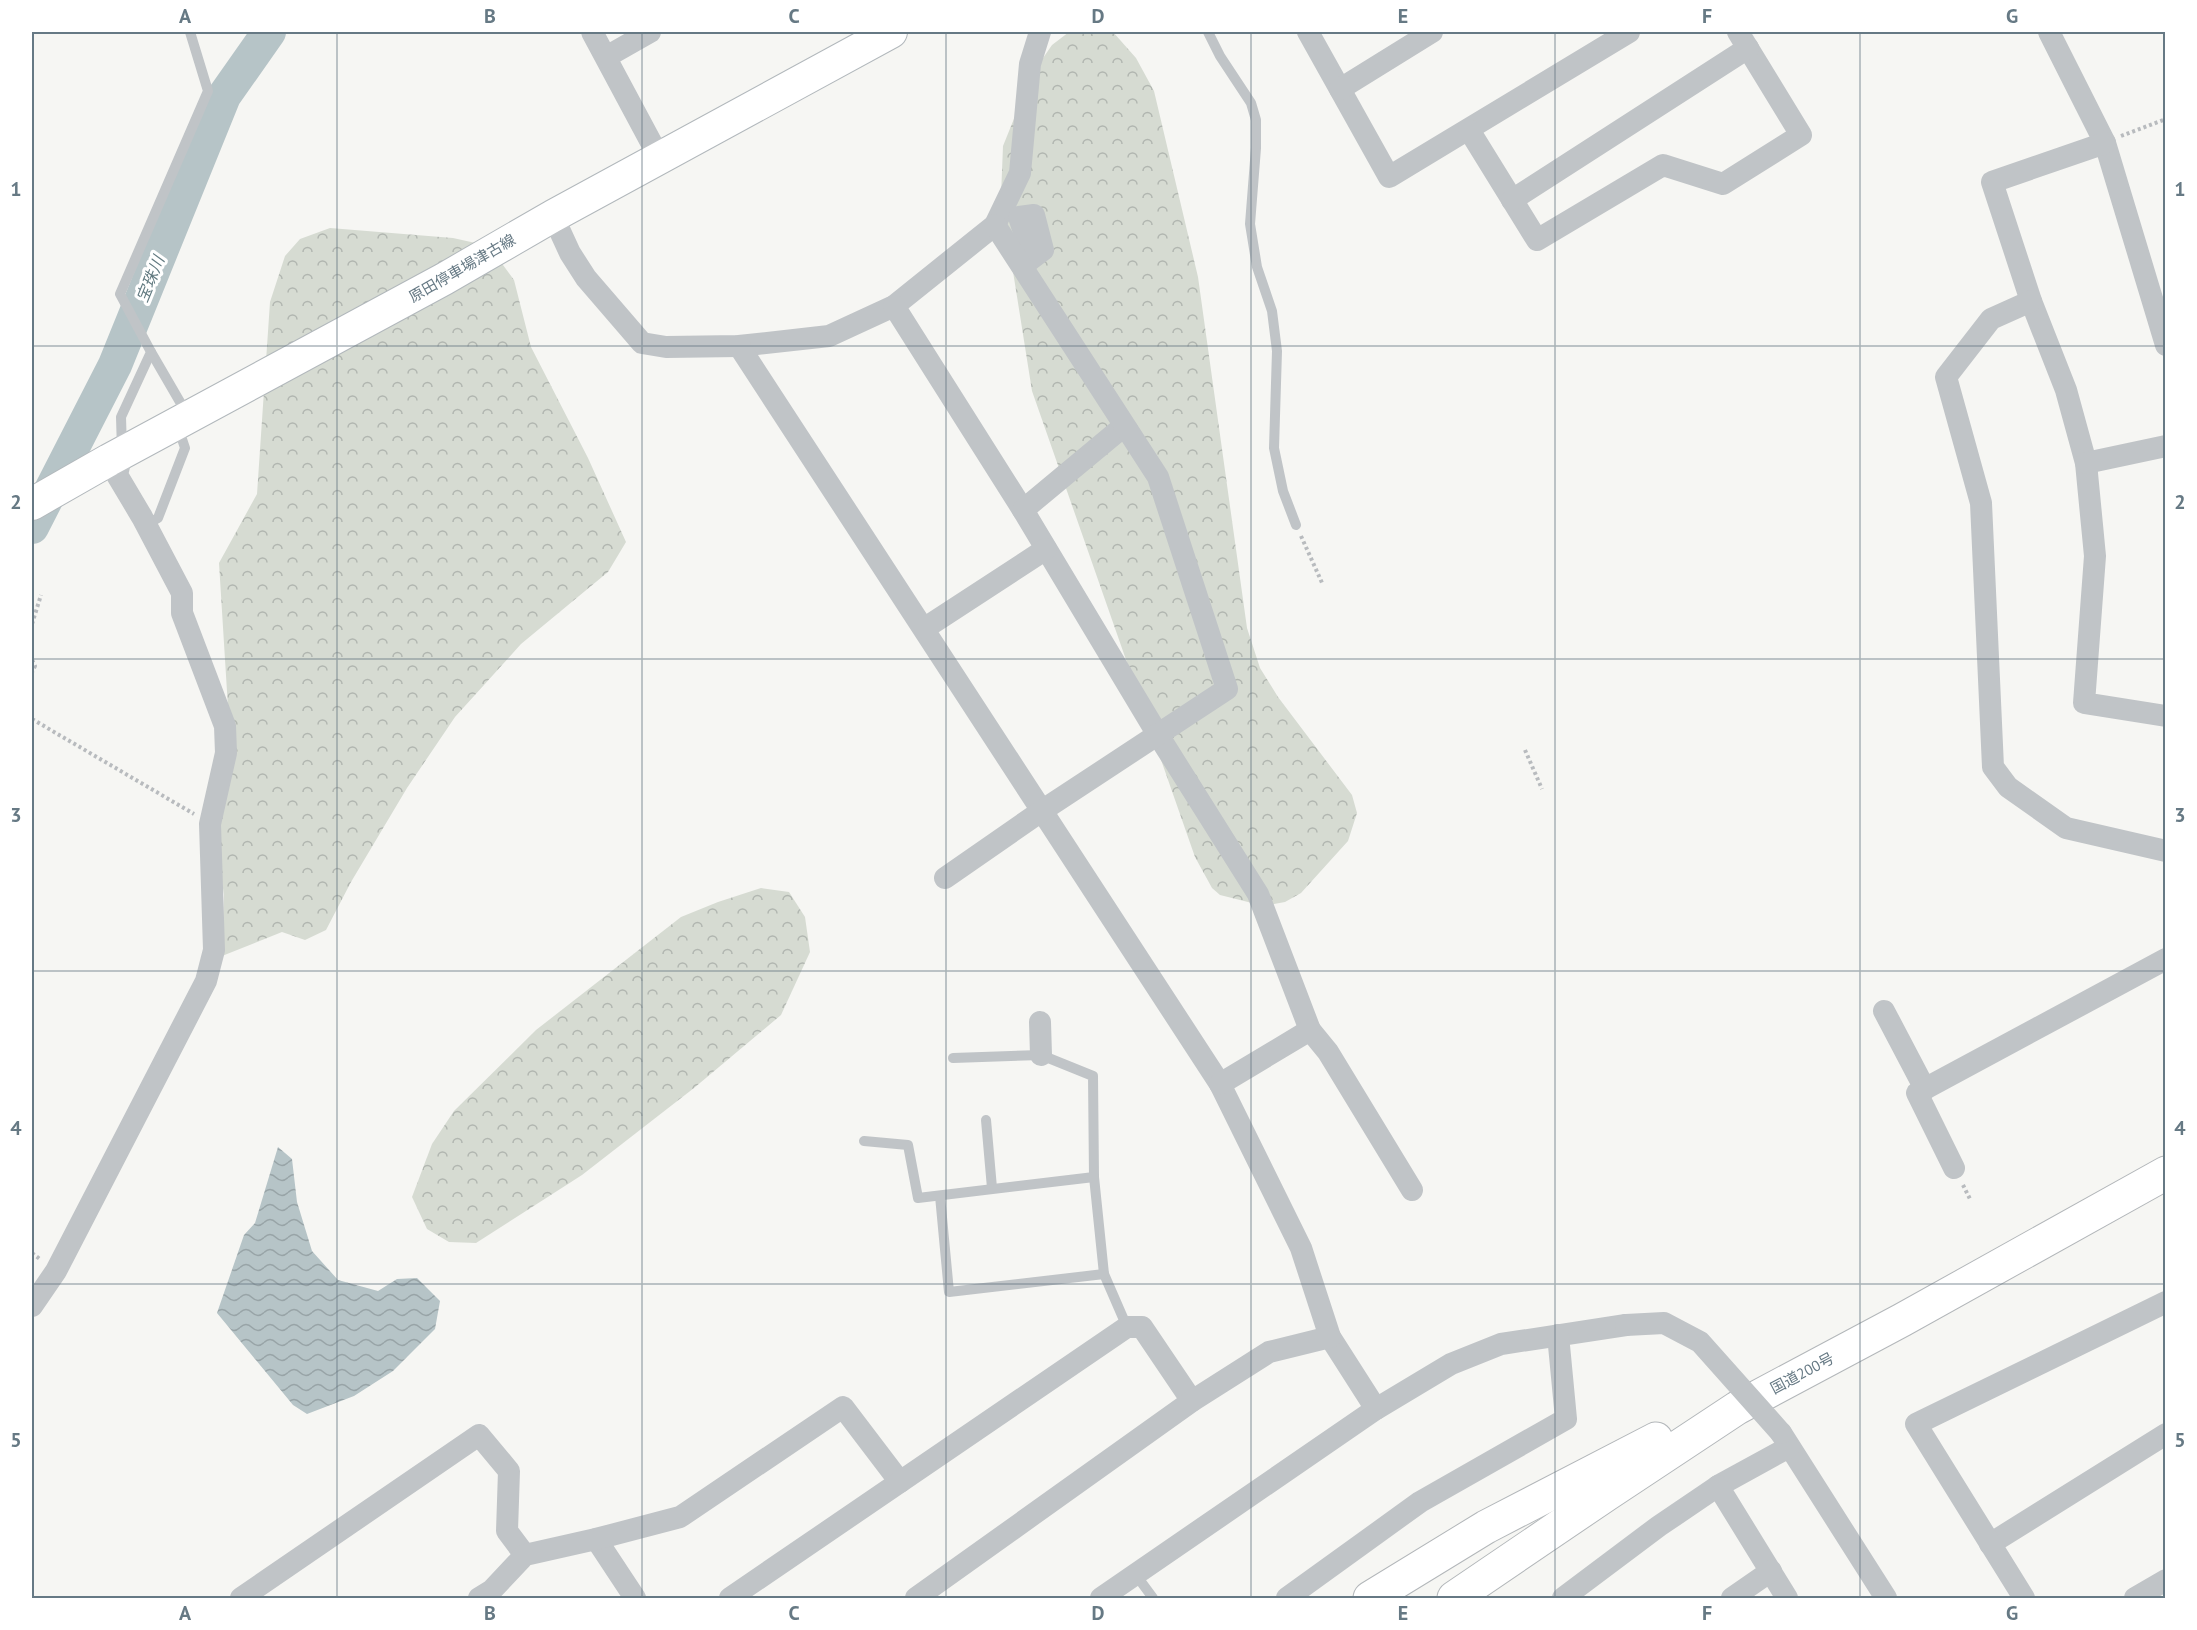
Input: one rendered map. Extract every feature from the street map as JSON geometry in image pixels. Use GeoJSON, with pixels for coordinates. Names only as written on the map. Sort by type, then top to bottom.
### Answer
{"type":"FeatureCollection","features":[{"type":"Feature","properties":{"kind":"highway","name":"国道200号"},"geometry":{"type":"LineString","coordinates":[[1454,1599],[1737,1408],[2166,1173]]}},
{"type":"Feature","properties":{"kind":"highway"},"geometry":{"type":"LineString","coordinates":[[1370,1599],[1486,1527],[1666,1433],[1737,1408]]}},
{"type":"Feature","properties":{"kind":"highway"},"geometry":{"type":"LineString","coordinates":[[1474,1599],[1607,1494]]}},
{"type":"Feature","properties":{"kind":"main road","name":"原田停車場津古線"},"geometry":{"type":"LineString","coordinates":[[32,504],[891,32]]}},
{"type":"Feature","properties":{"kind":"street"},"geometry":{"type":"LineString","coordinates":[[592,32],[660,159]]}},
{"type":"Feature","properties":{"kind":"street"},"geometry":{"type":"LineString","coordinates":[[606,57],[650,32]]}},
{"type":"Feature","properties":{"kind":"street"},"geometry":{"type":"LineString","coordinates":[[553,216],[570,253],[586,278],[642,343],[666,347],[739,346],[829,336],[894,306],[995,225],[1020,173],[1030,64],[1040,32]]}},
{"type":"Feature","properties":{"kind":"street"},"geometry":{"type":"LineString","coordinates":[[1308,32],[1389,177],[1629,32]]}},
{"type":"Feature","properties":{"kind":"street"},"geometry":{"type":"LineString","coordinates":[[1340,89],[1432,32]]}},
{"type":"Feature","properties":{"kind":"street"},"geometry":{"type":"LineString","coordinates":[[2049,32],[2105,143],[2166,345]]}},
{"type":"Feature","properties":{"kind":"street"},"geometry":{"type":"LineString","coordinates":[[1469,130],[1536,240],[1663,165],[1724,184],[1801,135],[1743,40],[1512,200]]}},
{"type":"Feature","properties":{"kind":"street"},"geometry":{"type":"LineString","coordinates":[[2105,143],[1992,182],[2031,301],[2066,390],[2086,463],[2095,556],[2084,703],[2166,716]]}},
{"type":"Feature","properties":{"kind":"street"},"geometry":{"type":"LineString","coordinates":[[945,879],[1043,810],[1227,688],[1158,477],[995,225]]}},
{"type":"Feature","properties":{"kind":"street"},"geometry":{"type":"LineString","coordinates":[[1022,266],[1042,250],[1040,239]]}},
{"type":"Feature","properties":{"kind":"street"},"geometry":{"type":"LineString","coordinates":[[2031,301],[1991,318],[1946,376],[1981,503],[1993,767],[2008,787],[2066,828],[2166,851]]}},
{"type":"Feature","properties":{"kind":"street"},"geometry":{"type":"LineString","coordinates":[[894,306],[1023,510],[1158,735],[1258,894],[1310,1030],[1328,1052],[1412,1190]]}},
{"type":"Feature","properties":{"kind":"street"},"geometry":{"type":"LineString","coordinates":[[739,346],[925,628],[1220,1084],[1301,1248],[1330,1337],[1376,1409]]}},
{"type":"Feature","properties":{"kind":"street"},"geometry":{"type":"LineString","coordinates":[[1023,510],[1124,426]]}},
{"type":"Feature","properties":{"kind":"street"},"geometry":{"type":"LineString","coordinates":[[2086,463],[2166,446]]}},
{"type":"Feature","properties":{"kind":"street"},"geometry":{"type":"LineString","coordinates":[[32,1306],[54,1275],[206,981],[214,950],[210,824],[226,753],[225,726],[182,613],[182,592],[117,475],[116,456]]}},
{"type":"Feature","properties":{"kind":"street"},"geometry":{"type":"LineString","coordinates":[[925,628],[1046,549]]}},
{"type":"Feature","properties":{"kind":"street"},"geometry":{"type":"LineString","coordinates":[[1954,1168],[1917,1093],[2166,959]]}},
{"type":"Feature","properties":{"kind":"street"},"geometry":{"type":"LineString","coordinates":[[1884,1011],[1925,1089]]}},
{"type":"Feature","properties":{"kind":"street"},"geometry":{"type":"LineString","coordinates":[[1040,1022],[1041,1055]]}},
{"type":"Feature","properties":{"kind":"street"},"geometry":{"type":"LineString","coordinates":[[1220,1084],[1310,1030]]}},
{"type":"Feature","properties":{"kind":"street"},"geometry":{"type":"LineString","coordinates":[[2024,1599],[1916,1424],[2166,1302]]}},
{"type":"Feature","properties":{"kind":"street"},"geometry":{"type":"LineString","coordinates":[[1101,1599],[1376,1409],[1451,1364],[1501,1344],[1626,1324],[1664,1323],[1700,1342],[1785,1440],[1886,1599]]}},
{"type":"Feature","properties":{"kind":"street"},"geometry":{"type":"LineString","coordinates":[[730,1599],[1127,1327],[1142,1328],[1192,1401]]}},
{"type":"Feature","properties":{"kind":"street"},"geometry":{"type":"LineString","coordinates":[[1287,1599],[1420,1502],[1566,1419],[1558,1335]]}},
{"type":"Feature","properties":{"kind":"street"},"geometry":{"type":"LineString","coordinates":[[916,1599],[1192,1401],[1269,1352],[1330,1337]]}},
{"type":"Feature","properties":{"kind":"street"},"geometry":{"type":"LineString","coordinates":[[489,1596],[525,1555],[680,1517],[843,1407],[900,1482]]}},
{"type":"Feature","properties":{"kind":"street"},"geometry":{"type":"LineString","coordinates":[[1990,1544],[2166,1434]]}},
{"type":"Feature","properties":{"kind":"street"},"geometry":{"type":"LineString","coordinates":[[241,1599],[479,1435],[508,1471],[507,1531],[525,1555]]}},
{"type":"Feature","properties":{"kind":"street"},"geometry":{"type":"LineString","coordinates":[[1563,1599],[1659,1526],[1785,1440]]}},
{"type":"Feature","properties":{"kind":"street"},"geometry":{"type":"LineString","coordinates":[[1718,1486],[1787,1599]]}},
{"type":"Feature","properties":{"kind":"street"},"geometry":{"type":"LineString","coordinates":[[596,1539],[635,1599]]}},
{"type":"Feature","properties":{"kind":"street"},"geometry":{"type":"LineString","coordinates":[[1732,1599],[1771,1571]]}},
{"type":"Feature","properties":{"kind":"street"},"geometry":{"type":"LineString","coordinates":[[2135,1599],[2166,1580]]}},
{"type":"Feature","properties":{"kind":"lane"},"geometry":{"type":"LineString","coordinates":[[146,525],[158,518],[185,448],[183,420],[120,294],[208,91],[190,32]]}},
{"type":"Feature","properties":{"kind":"lane"},"geometry":{"type":"LineString","coordinates":[[1208,32],[1220,56],[1251,103],[1256,120],[1250,224],[1257,267],[1272,311],[1277,351],[1274,448],[1283,490],[1296,525]]}},
{"type":"Feature","properties":{"kind":"lane"},"geometry":{"type":"LineString","coordinates":[[116,456],[121,417],[151,352]]}},
{"type":"Feature","properties":{"kind":"lane"},"geometry":{"type":"LineString","coordinates":[[953,1059],[1041,1055],[1093,1076],[1094,1177],[1104,1274],[1127,1327]]}},
{"type":"Feature","properties":{"kind":"lane"},"geometry":{"type":"LineString","coordinates":[[986,1120],[992,1188]]}},
{"type":"Feature","properties":{"kind":"lane"},"geometry":{"type":"LineString","coordinates":[[864,1141],[908,1145],[918,1198],[1094,1177]]}},
{"type":"Feature","properties":{"kind":"lane"},"geometry":{"type":"LineString","coordinates":[[940,1196],[949,1292],[1104,1274]]}},
{"type":"Feature","properties":{"kind":"lane"},"geometry":{"type":"LineString","coordinates":[[1136,1575],[1153,1599]]}},
{"type":"Feature","properties":{"kind":"path"},"geometry":{"type":"LineString","coordinates":[[2105,143],[2166,119]]}},
{"type":"Feature","properties":{"kind":"path"},"geometry":{"type":"LineString","coordinates":[[1296,525],[1323,585]]}},
{"type":"Feature","properties":{"kind":"path"},"geometry":{"type":"LineString","coordinates":[[32,624],[41,595]]}},
{"type":"Feature","properties":{"kind":"path"},"geometry":{"type":"LineString","coordinates":[[32,660],[35,666],[32,672]]}},
{"type":"Feature","properties":{"kind":"path"},"geometry":{"type":"LineString","coordinates":[[32,719],[210,824]]}},
{"type":"Feature","properties":{"kind":"path"},"geometry":{"type":"LineString","coordinates":[[1525,750],[1542,789]]}},
{"type":"Feature","properties":{"kind":"green space"},"geometry":{"type":"Polygon","coordinates":[[[1069,32],[1113,32],[1136,58],[1154,91],[1198,277],[1247,628],[1260,668],[1278,697],[1352,795],[1357,813],[1348,841],[1301,893],[1285,902],[1264,906],[1220,895],[1212,888],[1195,857],[1032,391],[1001,196],[1003,146],[1032,74],[1052,45],[1069,32]]]}},
{"type":"Feature","properties":{"kind":"green space"},"geometry":{"type":"Polygon","coordinates":[[[330,228],[453,238],[489,246],[514,280],[531,347],[588,458],[626,542],[608,572],[521,644],[455,717],[407,788],[351,882],[326,930],[305,940],[282,932],[222,956],[224,895],[215,835],[232,772],[219,563],[257,494],[270,302],[285,256],[300,239],[330,228]]]}},
{"type":"Feature","properties":{"kind":"green space"},"geometry":{"type":"Polygon","coordinates":[[[761,888],[789,892],[805,917],[810,952],[781,1015],[694,1088],[582,1175],[476,1243],[449,1242],[427,1229],[412,1197],[432,1144],[454,1111],[536,1030],[681,917],[761,888]]]}},
{"type":"Feature","properties":{"kind":"water"},"geometry":{"type":"Polygon","coordinates":[[[278,1147],[292,1159],[297,1202],[312,1251],[338,1280],[378,1291],[397,1279],[417,1278],[440,1301],[435,1329],[393,1371],[354,1396],[307,1414],[293,1405],[217,1313],[244,1235],[255,1223],[278,1147]]]}},
{"type":"Feature","properties":{"kind":"waterway","name":"宝珠川"},"geometry":{"type":"LineString","coordinates":[[32,527],[115,365],[224,96],[269,32]]}}]}
